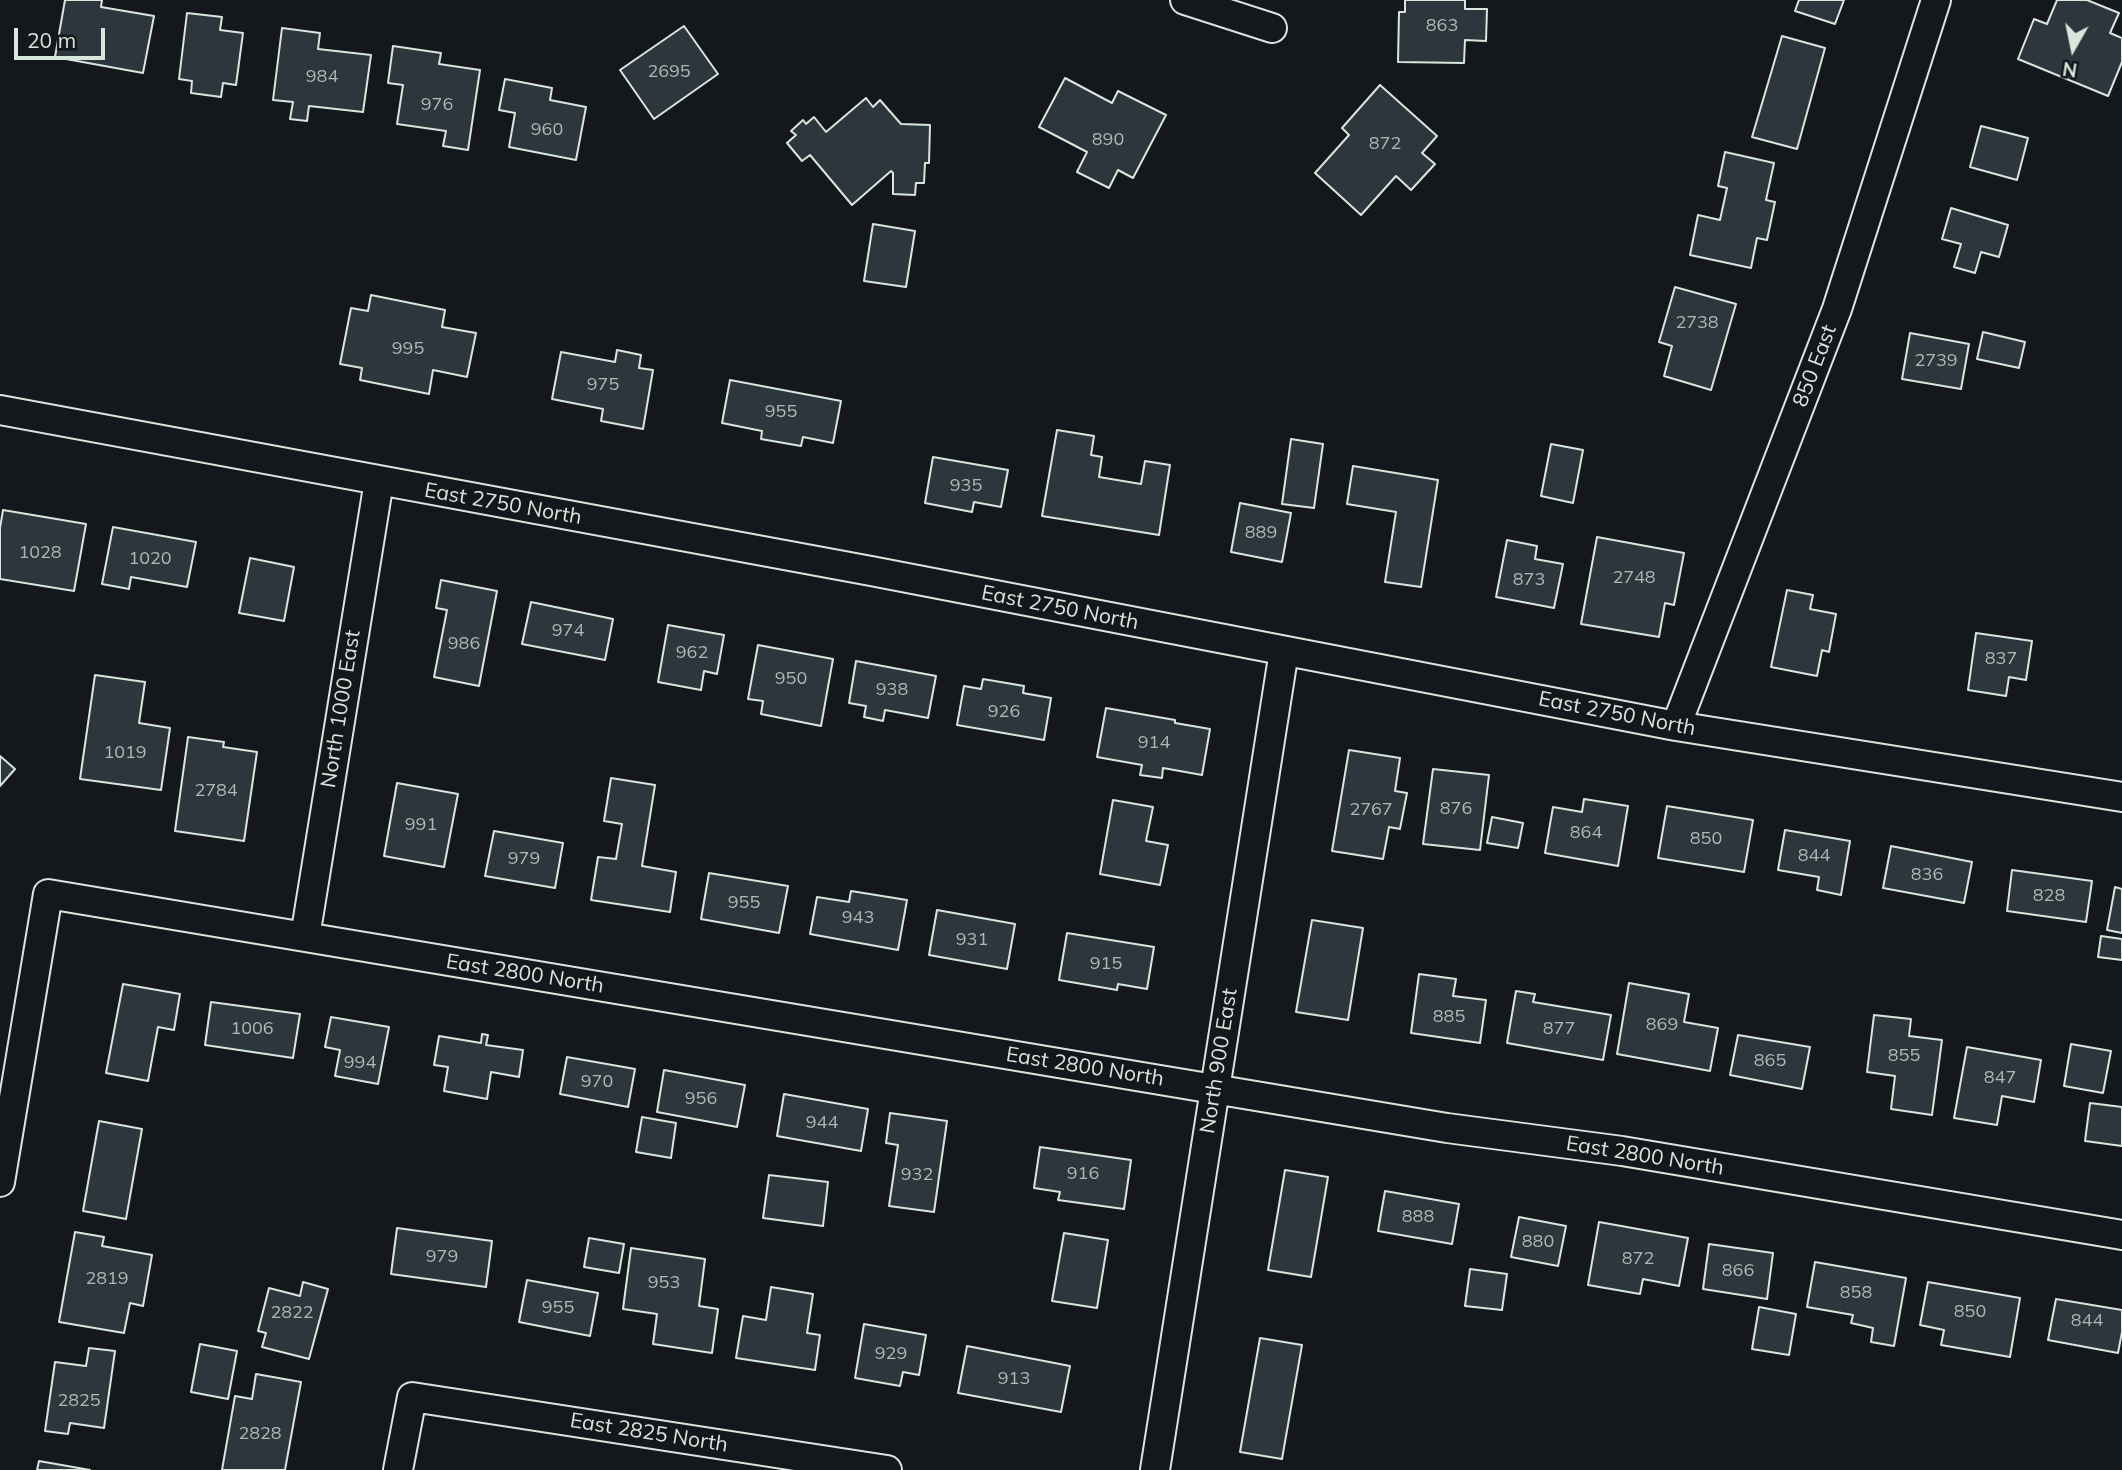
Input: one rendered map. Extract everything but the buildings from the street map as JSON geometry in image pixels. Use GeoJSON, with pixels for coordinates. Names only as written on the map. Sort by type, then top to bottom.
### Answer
{"type":"FeatureCollection","features":[{"type":"Feature","properties":{"kind":"street"},"geometry":{"type":"LineString","coordinates":[[1185,0],[1272,28]]}},
{"type":"Feature","properties":{"kind":"street","name":"850 East"},"geometry":{"type":"LineString","coordinates":[[1676,726],[1837,309],[1936,0]]}},
{"type":"Feature","properties":{"kind":"street","name":"East 2750 North"},"geometry":{"type":"LineString","coordinates":[[0,410],[857,569],[1676,726],[2122,797]]}},
{"type":"Feature","properties":{"kind":"street","name":"North 1000 East"},"geometry":{"type":"LineString","coordinates":[[304,937],[379,481]]}},
{"type":"Feature","properties":{"kind":"street","name":"North 900 East"},"geometry":{"type":"LineString","coordinates":[[1155,1470],[1284,651]]}},
{"type":"Feature","properties":{"kind":"street","name":"East 2800 North"},"geometry":{"type":"LineString","coordinates":[[0,1182],[48,894],[1447,1128],[1622,1151],[2122,1235]]}},
{"type":"Feature","properties":{"kind":"street","name":"East 2825 North"},"geometry":{"type":"LineString","coordinates":[[398,1470],[412,1397],[887,1470]]}}]}
